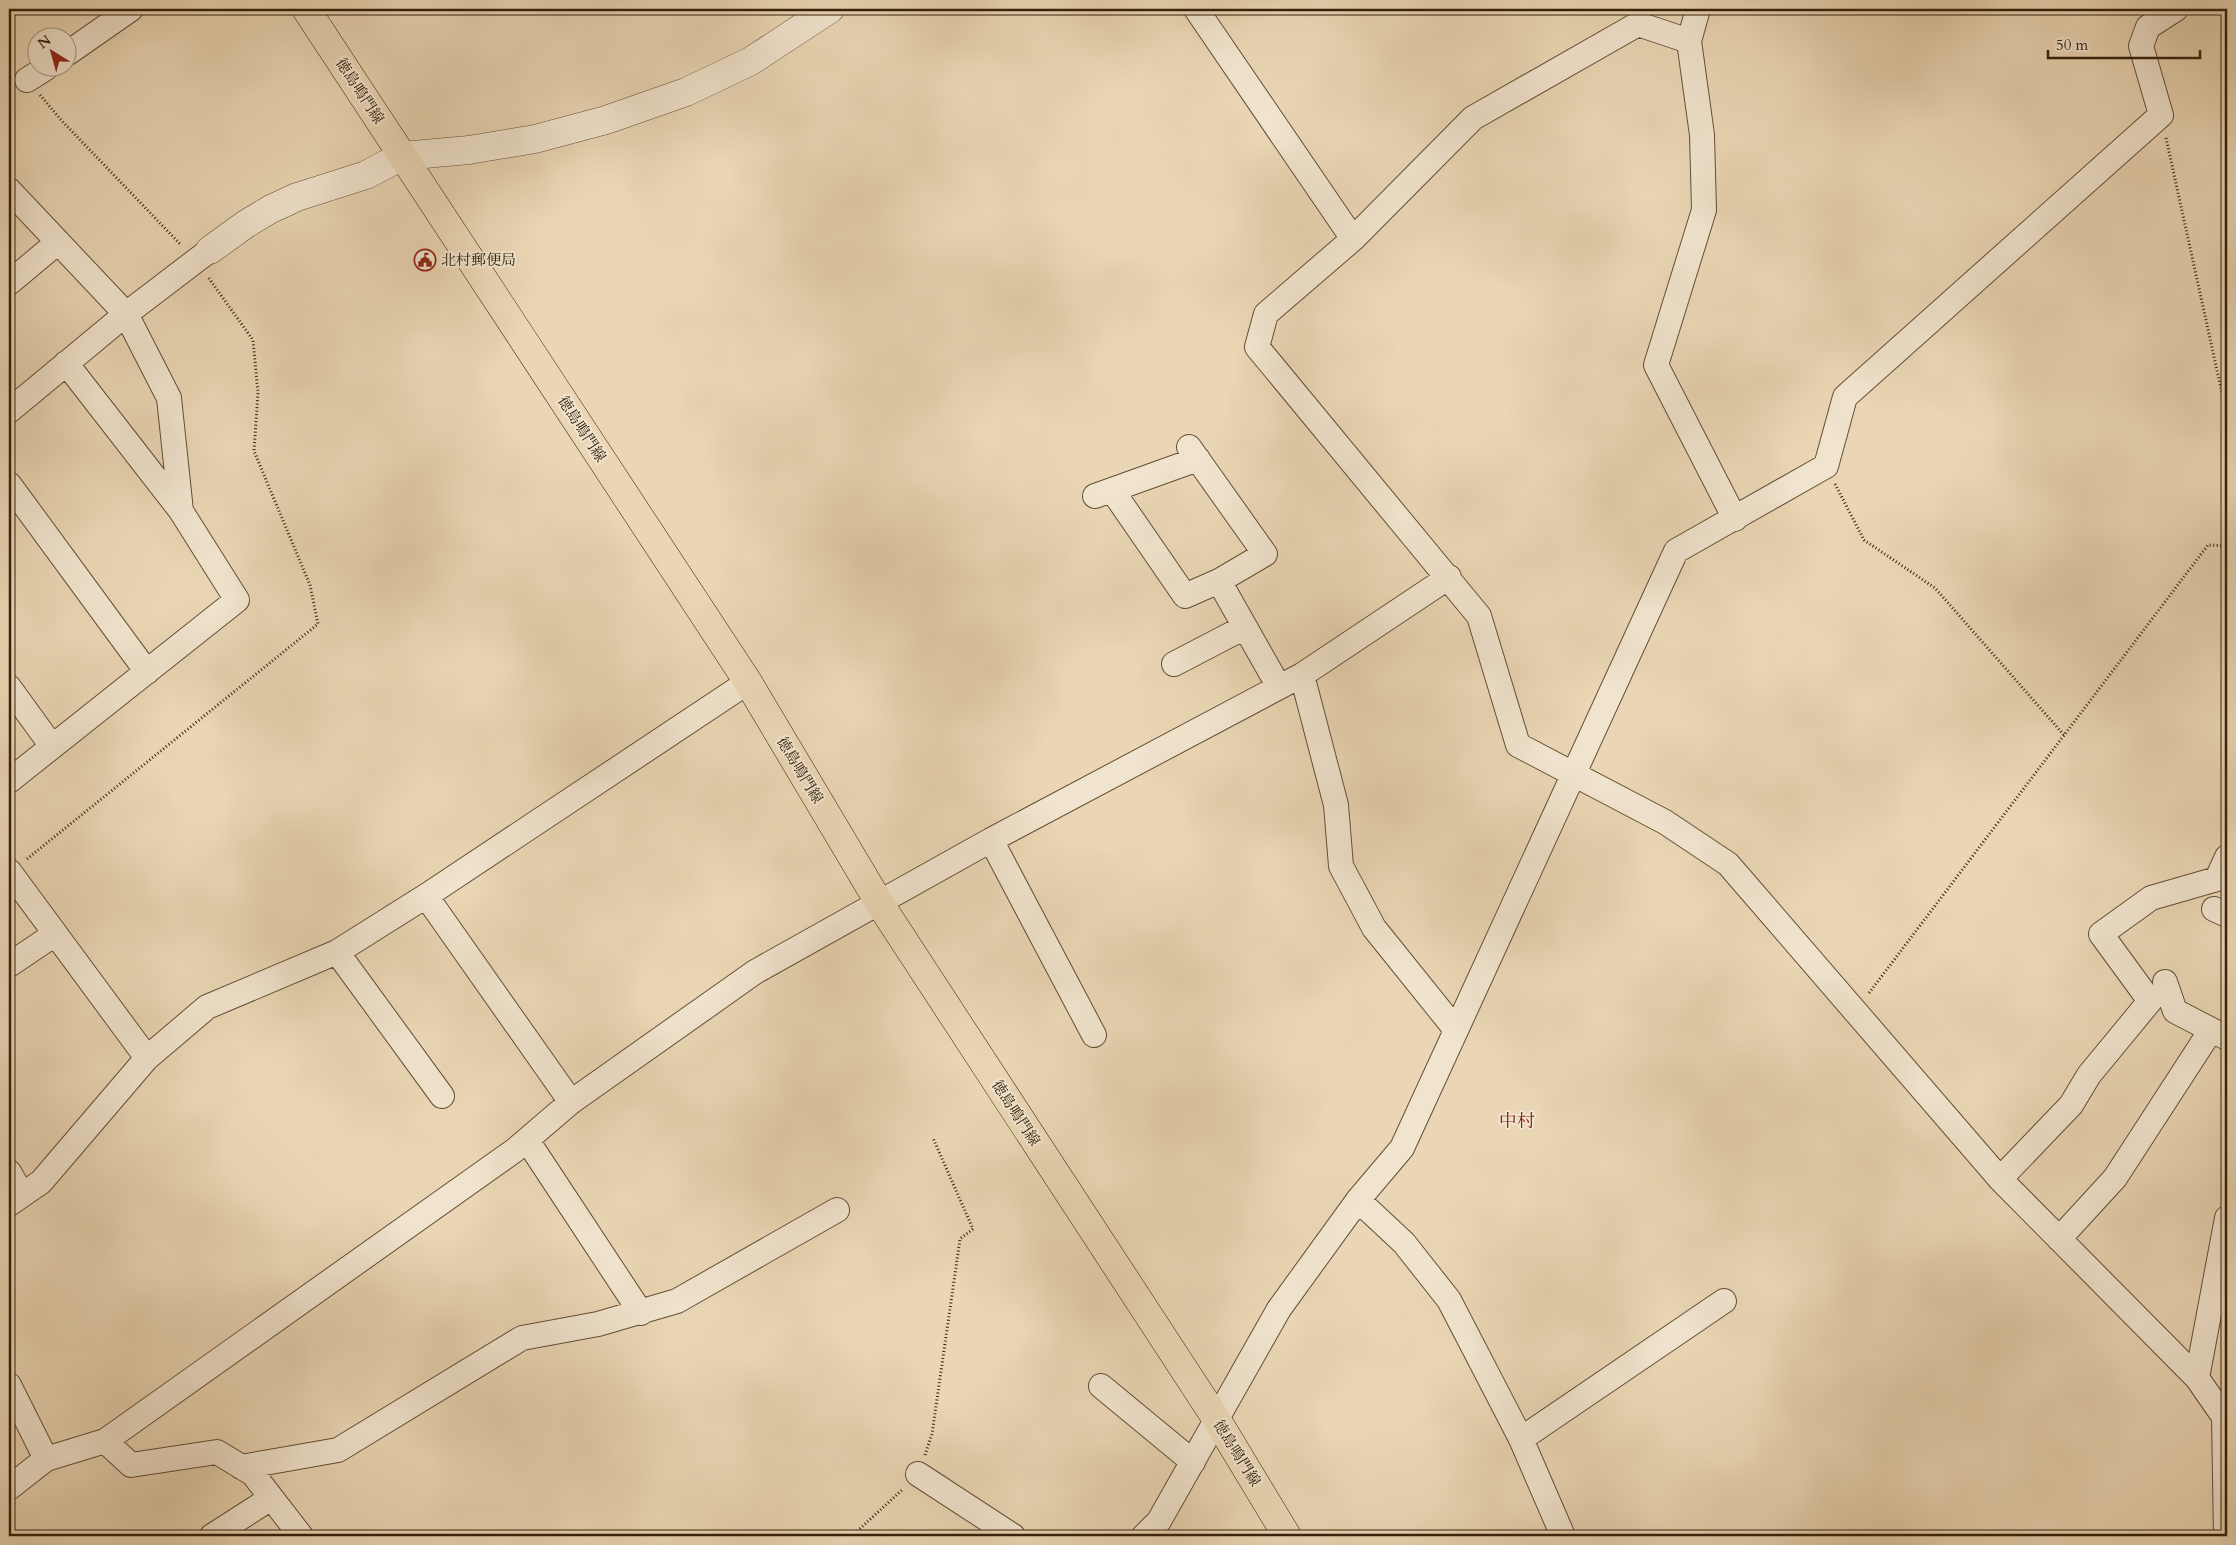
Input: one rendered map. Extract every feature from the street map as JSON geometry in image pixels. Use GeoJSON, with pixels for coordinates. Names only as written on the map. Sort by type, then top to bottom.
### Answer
{"type":"FeatureCollection","features":[{"type":"Feature","properties":{"kind":"main road","name":"徳島鳴門線"},"geometry":{"type":"LineString","coordinates":[[306,9],[748,682],[880,904],[1216,1420],[1287,1536]]}},
{"type":"Feature","properties":{"kind":"street"},"geometry":{"type":"LineString","coordinates":[[78,45],[130,9]]}},
{"type":"Feature","properties":{"kind":"street"},"geometry":{"type":"LineString","coordinates":[[9,411],[126,314],[210,250],[271,209],[297,198],[366,175],[402,156],[469,150],[535,139],[606,120],[686,92],[751,61],[830,9]]}},
{"type":"Feature","properties":{"kind":"street"},"geometry":{"type":"LineString","coordinates":[[1196,9],[1352,239]]}},
{"type":"Feature","properties":{"kind":"street"},"geometry":{"type":"LineString","coordinates":[[1698,9],[1689,41],[1702,135],[1704,210],[1656,366],[1735,519]]}},
{"type":"Feature","properties":{"kind":"street"},"geometry":{"type":"LineString","coordinates":[[1144,1536],[1159,1521],[1279,1309],[1358,1200],[1402,1148],[1676,551],[1826,466],[1845,397],[2161,115],[2142,46],[2148,27],[2176,9]]}},
{"type":"Feature","properties":{"kind":"street"},"geometry":{"type":"LineString","coordinates":[[1689,41],[1637,16],[1473,118],[1352,239],[1266,314],[1257,347],[1480,616],[1518,745],[1665,822],[1728,864],[2000,1179],[2197,1378],[2224,1417],[2226,1536]]}},
{"type":"Feature","properties":{"kind":"street"},"geometry":{"type":"LineString","coordinates":[[9,190],[126,314],[169,398],[182,511]]}},
{"type":"Feature","properties":{"kind":"street"},"geometry":{"type":"LineString","coordinates":[[9,283],[58,242]]}},
{"type":"Feature","properties":{"kind":"street"},"geometry":{"type":"LineString","coordinates":[[9,781],[51,745],[237,600],[182,511],[66,363]]}},
{"type":"Feature","properties":{"kind":"street"},"geometry":{"type":"LineString","coordinates":[[1193,453],[1265,554],[1219,581],[1185,596],[1104,493],[1193,453]]}},
{"type":"Feature","properties":{"kind":"street"},"geometry":{"type":"LineString","coordinates":[[9,484],[146,672]]}},
{"type":"Feature","properties":{"kind":"street"},"geometry":{"type":"LineString","coordinates":[[9,1488],[46,1459],[105,1441],[527,1140],[571,1102],[754,972],[880,904],[991,840],[1302,675],[1449,577]]}},
{"type":"Feature","properties":{"kind":"street"},"geometry":{"type":"LineString","coordinates":[[1219,581],[1279,687]]}},
{"type":"Feature","properties":{"kind":"street"},"geometry":{"type":"LineString","coordinates":[[1174,664],[1245,627]]}},
{"type":"Feature","properties":{"kind":"street"},"geometry":{"type":"LineString","coordinates":[[1302,675],[1336,805],[1341,866],[1374,928],[1456,1030]]}},
{"type":"Feature","properties":{"kind":"street"},"geometry":{"type":"LineString","coordinates":[[9,1172],[15,1199],[41,1182],[147,1058],[207,1007],[337,952],[426,896],[748,682]]}},
{"type":"Feature","properties":{"kind":"street"},"geometry":{"type":"LineString","coordinates":[[9,687],[51,745]]}},
{"type":"Feature","properties":{"kind":"street"},"geometry":{"type":"LineString","coordinates":[[991,840],[1094,1035]]}},
{"type":"Feature","properties":{"kind":"street"},"geometry":{"type":"LineString","coordinates":[[2000,1179],[2071,1105],[2089,1075],[2150,1001],[2101,934],[2151,898],[2217,879],[2227,857]]}},
{"type":"Feature","properties":{"kind":"street"},"geometry":{"type":"LineString","coordinates":[[9,871],[147,1058]]}},
{"type":"Feature","properties":{"kind":"street"},"geometry":{"type":"LineString","coordinates":[[426,896],[571,1102]]}},
{"type":"Feature","properties":{"kind":"street"},"geometry":{"type":"LineString","coordinates":[[9,965],[55,934]]}},
{"type":"Feature","properties":{"kind":"street"},"geometry":{"type":"LineString","coordinates":[[337,952],[442,1096]]}},
{"type":"Feature","properties":{"kind":"street"},"geometry":{"type":"LineString","coordinates":[[2060,1239],[2115,1178],[2219,1034],[2175,1011],[2165,982]]}},
{"type":"Feature","properties":{"kind":"street"},"geometry":{"type":"LineString","coordinates":[[527,1140],[641,1312]]}},
{"type":"Feature","properties":{"kind":"street"},"geometry":{"type":"LineString","coordinates":[[1358,1200],[1404,1243],[1449,1300],[1521,1440],[1563,1536]]}},
{"type":"Feature","properties":{"kind":"street"},"geometry":{"type":"LineString","coordinates":[[241,1467],[338,1450],[522,1338],[598,1324],[677,1301],[837,1210]]}},
{"type":"Feature","properties":{"kind":"street"},"geometry":{"type":"LineString","coordinates":[[2197,1378],[2227,1218]]}},
{"type":"Feature","properties":{"kind":"street"},"geometry":{"type":"LineString","coordinates":[[1521,1440],[1724,1302]]}},
{"type":"Feature","properties":{"kind":"street"},"geometry":{"type":"LineString","coordinates":[[9,1385],[46,1459]]}},
{"type":"Feature","properties":{"kind":"street"},"geometry":{"type":"LineString","coordinates":[[1101,1386],[1193,1462]]}},
{"type":"Feature","properties":{"kind":"street"},"geometry":{"type":"LineString","coordinates":[[105,1441],[131,1465],[217,1452],[253,1474],[295,1534]]}},
{"type":"Feature","properties":{"kind":"street"},"geometry":{"type":"LineString","coordinates":[[918,1474],[1013,1536]]}},
{"type":"Feature","properties":{"kind":"street"},"geometry":{"type":"LineString","coordinates":[[212,1536],[271,1498]]}},
{"type":"Feature","properties":{"kind":"path"},"geometry":{"type":"LineString","coordinates":[[9,14],[16,9]]}},
{"type":"Feature","properties":{"kind":"path"},"geometry":{"type":"LineString","coordinates":[[2161,115],[2227,416]]}},
{"type":"Feature","properties":{"kind":"path"},"geometry":{"type":"LineString","coordinates":[[1826,466],[1864,540],[1935,588],[2064,735]]}},
{"type":"Feature","properties":{"kind":"path"},"geometry":{"type":"LineString","coordinates":[[1855,1012],[2208,545],[2227,546]]}},
{"type":"Feature","properties":{"kind":"path"},"geometry":{"type":"LineString","coordinates":[[852,1536],[918,1474],[932,1434],[960,1239],[973,1229],[933,1138]]}},
{"type":"Feature","properties":{"kind":"place","name":"北村郵便局"},"geometry":{"type":"Point","coordinates":[425,260]}},
{"type":"Feature","properties":{"kind":"district","name":"中村"},"geometry":{"type":"Point","coordinates":[1517,1121]}}]}
